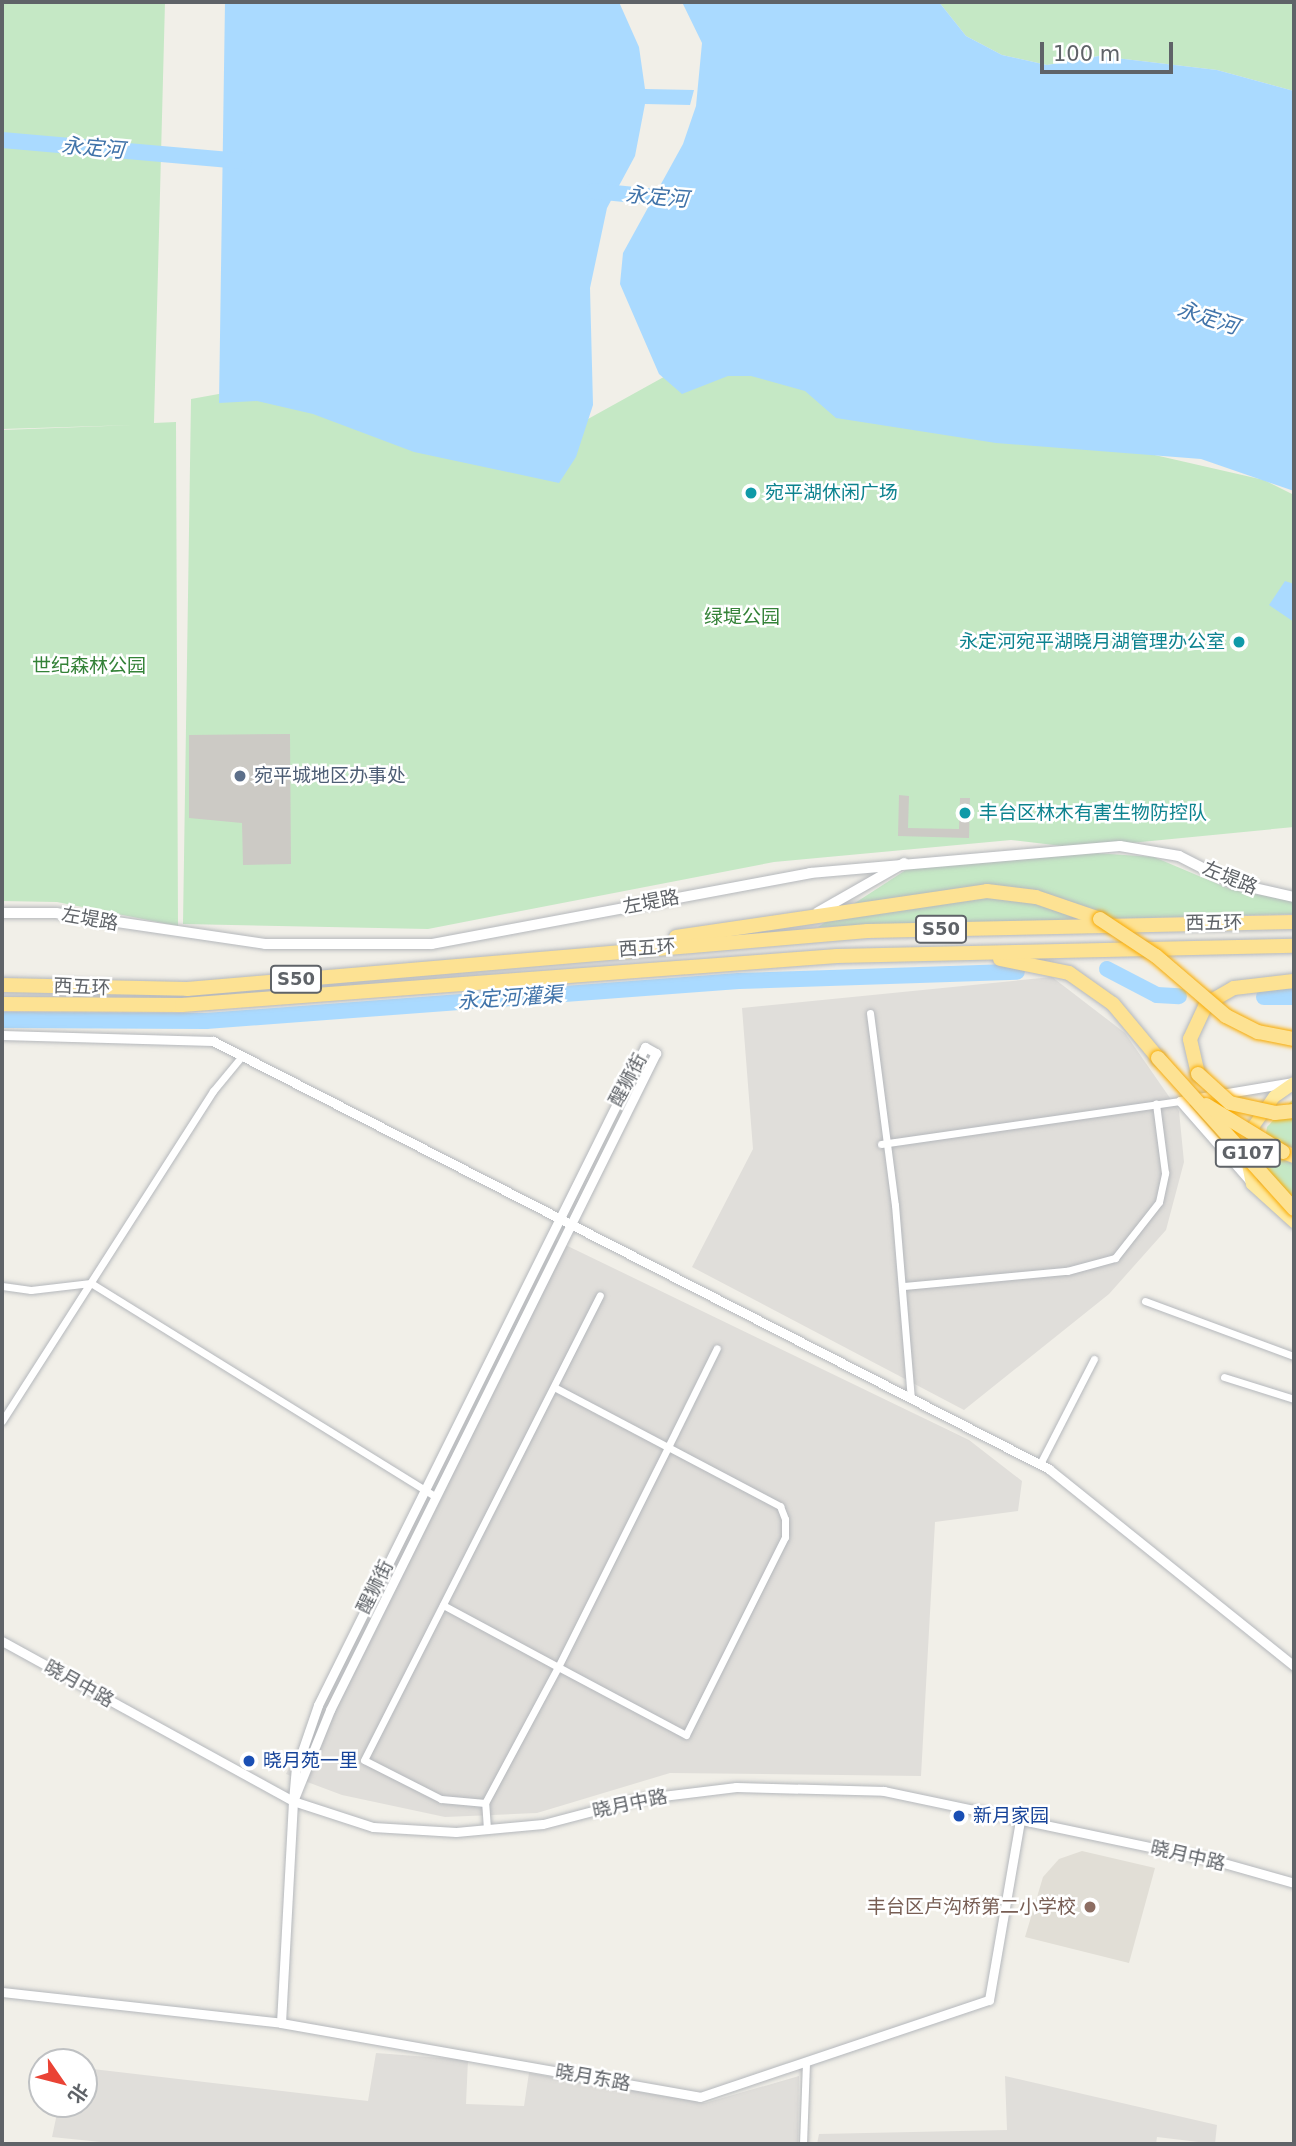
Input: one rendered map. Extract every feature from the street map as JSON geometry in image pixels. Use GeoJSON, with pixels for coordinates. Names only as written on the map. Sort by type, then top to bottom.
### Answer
{"type":"FeatureCollection","features":[{"type":"Feature","properties":{"kind":"highway"},"geometry":{"type":"LineString","coordinates":[[589,952],[812,915],[987,891],[1035,897],[1100,919],[1156,956],[1226,1016],[1258,1032],[1294,1040]]}},
{"type":"Feature","properties":{"kind":"highway","name":"西五环"},"geometry":{"type":"LineString","coordinates":[[2,985],[187,989],[589,952],[868,931],[1294,922]]}},
{"type":"Feature","properties":{"kind":"highway","name":"西五环"},"geometry":{"type":"LineString","coordinates":[[2,1004],[182,1005],[836,956],[1294,946]]}},
{"type":"Feature","properties":{"kind":"highway"},"geometry":{"type":"LineString","coordinates":[[954,953],[1069,972],[1113,1004],[1158,1058],[1183,1095],[1294,1209]]}},
{"type":"Feature","properties":{"kind":"highway"},"geometry":{"type":"LineString","coordinates":[[1294,981],[1234,988],[1206,1004],[1190,1039],[1198,1074],[1230,1103],[1275,1114],[1294,1111]]}},
{"type":"Feature","properties":{"kind":"highway","name":"G107"},"geometry":{"type":"LineString","coordinates":[[1294,1082],[1274,1097],[1254,1126],[1248,1148],[1252,1184],[1294,1222]]}},
{"type":"Feature","properties":{"kind":"highway"},"geometry":{"type":"LineString","coordinates":[[1183,1095],[1289,1154]]}},
{"type":"Feature","properties":{"kind":"main road","name":"左堤路"},"geometry":{"type":"LineString","coordinates":[[2,913],[56,913],[265,944],[432,944],[810,873],[907,861],[1073,848],[1153,849],[1231,883],[1294,897]]}},
{"type":"Feature","properties":{"kind":"main road"},"geometry":{"type":"LineString","coordinates":[[812,915],[907,861]]}},
{"type":"Feature","properties":{"kind":"street"},"geometry":{"type":"LineString","coordinates":[[870,1013],[904,1286],[911,1398]]}},
{"type":"Feature","properties":{"kind":"street"},"geometry":{"type":"LineString","coordinates":[[2,1035],[177,1037],[213,1041],[1040,1464],[1294,1666]]}},
{"type":"Feature","properties":{"kind":"street","name":"醒狮街"},"geometry":{"type":"LineString","coordinates":[[281,2023],[293,1801],[296,1769],[318,1705],[557,1217],[645,1047],[656,1053],[569,1223],[330,1710],[293,1801]]}},
{"type":"Feature","properties":{"kind":"street"},"geometry":{"type":"LineString","coordinates":[[2,1421],[213,1091],[242,1056]]}},
{"type":"Feature","properties":{"kind":"street"},"geometry":{"type":"LineString","coordinates":[[885,1143],[1156,1104],[1183,1095],[1294,1082]]}},
{"type":"Feature","properties":{"kind":"street"},"geometry":{"type":"LineString","coordinates":[[1183,1095],[1252,1184]]}},
{"type":"Feature","properties":{"kind":"street"},"geometry":{"type":"LineString","coordinates":[[904,1286],[1067,1270],[1115,1258],[1159,1202],[1165,1173],[1156,1104]]}},
{"type":"Feature","properties":{"kind":"street"},"geometry":{"type":"LineString","coordinates":[[2,1286],[31,1290],[91,1283],[435,1496]]}},
{"type":"Feature","properties":{"kind":"street"},"geometry":{"type":"LineString","coordinates":[[485,1803],[441,1799],[364,1760],[600,1295]]}},
{"type":"Feature","properties":{"kind":"street"},"geometry":{"type":"LineString","coordinates":[[1145,1301],[1294,1356]]}},
{"type":"Feature","properties":{"kind":"street"},"geometry":{"type":"LineString","coordinates":[[487,1829],[485,1803],[558,1667],[717,1348]]}},
{"type":"Feature","properties":{"kind":"street"},"geometry":{"type":"LineString","coordinates":[[1040,1464],[1094,1359]]}},
{"type":"Feature","properties":{"kind":"street"},"geometry":{"type":"LineString","coordinates":[[1224,1377],[1294,1399]]}},
{"type":"Feature","properties":{"kind":"street"},"geometry":{"type":"LineString","coordinates":[[443,1605],[686,1735],[785,1537],[785,1519],[780,1506],[554,1387]]}},
{"type":"Feature","properties":{"kind":"street","name":"晓月中路"},"geometry":{"type":"LineString","coordinates":[[2,1642],[293,1801],[373,1827],[487,1829],[543,1824],[638,1799],[736,1787],[884,1791],[1020,1819],[1294,1883]]}},
{"type":"Feature","properties":{"kind":"street","name":"晓月东路"},"geometry":{"type":"LineString","coordinates":[[2,1992],[281,2023],[701,2097],[989,2000],[1020,1819]]}},
{"type":"Feature","properties":{"kind":"street"},"geometry":{"type":"LineString","coordinates":[[803,2144],[806,2062]]}},
{"type":"Feature","properties":{"kind":"shaded area"},"geometry":{"type":"Polygon","coordinates":[[[1052,977],[1125,1033],[1179,1111],[1184,1162],[1166,1230],[1109,1294],[964,1410],[692,1267],[753,1149],[742,1008],[1052,977]]]}},
{"type":"Feature","properties":{"kind":"shaded area"},"geometry":{"type":"Polygon","coordinates":[[[549,1237],[969,1440],[1022,1481],[1018,1511],[935,1522],[921,1776],[670,1773],[537,1813],[445,1817],[342,1795],[286,1774],[549,1237]]]}},
{"type":"Feature","properties":{"kind":"shaded area","name":"丰台区卢沟桥第二小学校"},"geometry":{"type":"Polygon","coordinates":[[[1082,1851],[1155,1868],[1129,1963],[1025,1937],[1043,1877],[1059,1859],[1082,1851]]]}},
{"type":"Feature","properties":{"kind":"shaded area"},"geometry":{"type":"Polygon","coordinates":[[[376,2053],[468,2060],[466,2104],[524,2106],[529,2073],[705,2103],[799,2076],[798,2144],[120,2144],[52,2137],[56,2118],[98,2118],[98,2070],[368,2101],[376,2053]]]}},
{"type":"Feature","properties":{"kind":"shaded area"},"geometry":{"type":"Polygon","coordinates":[[[1005,2076],[1217,2125],[1215,2144],[1157,2137],[1156,2144],[817,2144],[819,2134],[1007,2130],[1005,2076]]]}},
{"type":"Feature","properties":{"kind":"green space","name":"世纪森林公园"},"geometry":{"type":"Polygon","coordinates":[[[2,2],[165,2],[154,423],[176,422],[178,926],[57,902],[2,901],[2,430],[134,425],[2,429],[2,2]]]}},
{"type":"Feature","properties":{"kind":"green space"},"geometry":{"type":"Polygon","coordinates":[[[939,2],[1294,2],[1294,91],[1217,70],[1099,56],[1047,65],[1002,55],[966,36],[939,2]]]}},
{"type":"Feature","properties":{"kind":"green space","name":"绿堤公园"},"geometry":{"type":"Polygon","coordinates":[[[680,368],[822,372],[971,413],[1264,480],[1294,495],[1294,827],[1079,848],[1011,840],[774,862],[428,929],[183,924],[191,399],[306,378],[532,450],[680,368]]]}},
{"type":"Feature","properties":{"kind":"green space"},"geometry":{"type":"Polygon","coordinates":[[[1066,851],[1154,857],[1232,890],[1294,901],[1294,914],[818,927],[912,866],[1066,851]]]}},
{"type":"Feature","properties":{"kind":"green space"},"geometry":{"type":"Polygon","coordinates":[[[1294,1098],[1294,1199],[1267,1172],[1263,1152],[1267,1127],[1294,1098]]]}},
{"type":"Feature","properties":{"kind":"water"},"geometry":{"type":"Polygon","coordinates":[[[225,2],[619,2],[639,47],[645,89],[694,90],[690,105],[645,104],[635,156],[607,208],[590,288],[593,405],[576,457],[559,483],[414,452],[313,414],[257,401],[219,403],[225,2]]]}},
{"type":"Feature","properties":{"kind":"water"},"geometry":{"type":"Polygon","coordinates":[[[682,2],[939,2],[966,36],[1002,55],[1047,65],[1099,56],[1217,70],[1294,91],[1294,491],[1201,459],[996,443],[836,418],[805,391],[751,376],[728,376],[682,394],[659,374],[620,284],[623,253],[683,144],[696,106],[702,43],[682,2]]]}},
{"type":"Feature","properties":{"kind":"water"},"geometry":{"type":"Polygon","coordinates":[[[1285,581],[1294,584],[1294,622],[1269,605],[1285,581]]]}},
{"type":"Feature","properties":{"kind":"building","name":"宛平城地区办事处"},"geometry":{"type":"Polygon","coordinates":[[[290,734],[291,864],[243,865],[242,823],[189,818],[189,735],[290,734]]]}},
{"type":"Feature","properties":{"kind":"building","name":"丰台区林木有害生物防控队"},"geometry":{"type":"Polygon","coordinates":[[[899,795],[909,796],[908,828],[959,829],[960,798],[970,798],[969,838],[898,836],[899,795]]]}},
{"type":"Feature","properties":{"kind":"waterway","name":"永定河"},"geometry":{"type":"LineString","coordinates":[[2,140],[244,161]]}},
{"type":"Feature","properties":{"kind":"waterway","name":"永定河"},"geometry":{"type":"LineString","coordinates":[[594,191],[676,199]]}},
{"type":"Feature","properties":{"kind":"waterway","name":"永定河灌渠"},"geometry":{"type":"LineString","coordinates":[[1107,969],[1157,995],[1179,996]]}},
{"type":"Feature","properties":{"kind":"waterway","name":"永定河灌渠"},"geometry":{"type":"LineString","coordinates":[[2,1020],[206,1021],[739,981],[1017,972]]}},
{"type":"Feature","properties":{"kind":"waterway","name":"永定河灌渠"},"geometry":{"type":"LineString","coordinates":[[1264,997],[1294,997]]}},
{"type":"Feature","properties":{"kind":"place","name":"宛平湖休闲广场"},"geometry":{"type":"Point","coordinates":[751,493]}},
{"type":"Feature","properties":{"kind":"place","name":"永定河宛平湖晓月湖管理办公室"},"geometry":{"type":"Point","coordinates":[1239,642]}},
{"type":"Feature","properties":{"kind":"place","name":"宛平城地区办事处"},"geometry":{"type":"Point","coordinates":[240,776]}},
{"type":"Feature","properties":{"kind":"place","name":"丰台区林木有害生物防控队"},"geometry":{"type":"Point","coordinates":[965,813]}},
{"type":"Feature","properties":{"kind":"place","name":"晓月苑一里"},"geometry":{"type":"Point","coordinates":[249,1761]}},
{"type":"Feature","properties":{"kind":"place","name":"新月家园"},"geometry":{"type":"Point","coordinates":[959,1816]}},
{"type":"Feature","properties":{"kind":"place","name":"丰台区卢沟桥第二小学校"},"geometry":{"type":"Point","coordinates":[1090,1907]}}]}
